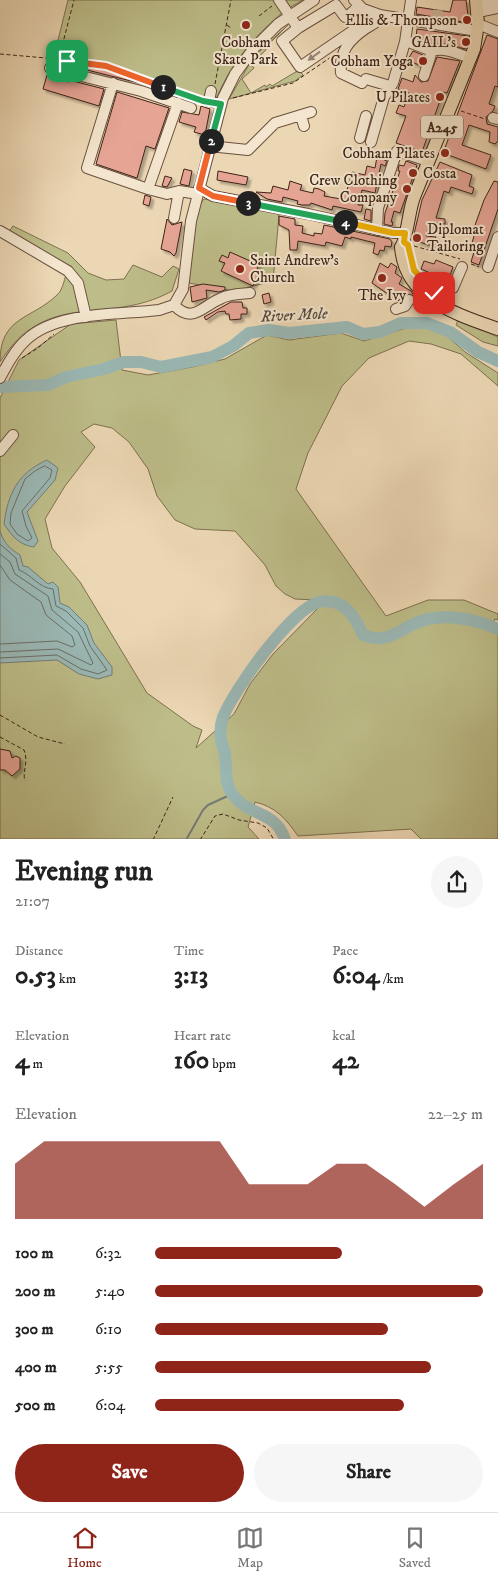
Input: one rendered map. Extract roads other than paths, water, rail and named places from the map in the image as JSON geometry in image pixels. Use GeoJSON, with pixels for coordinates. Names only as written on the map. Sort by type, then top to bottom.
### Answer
{"type":"FeatureCollection","features":[{"type":"Feature","properties":{"kind":"main road","name":"A245"},"geometry":{"type":"LineString","coordinates":[[458,313],[434,293],[416,274],[409,258],[406,240],[410,206],[470,58],[477,14]]}},
{"type":"Feature","properties":{"kind":"main road","name":"A245"},"geometry":{"type":"LineString","coordinates":[[406,240],[401,247],[402,259],[413,293],[445,309],[498,329]]}},
{"type":"Feature","properties":{"kind":"street"},"geometry":{"type":"LineString","coordinates":[[279,0],[298,28]]}},
{"type":"Feature","properties":{"kind":"street"},"geometry":{"type":"LineString","coordinates":[[0,378],[12,357],[25,340],[42,328],[58,321],[159,310],[174,305],[179,299],[184,282],[191,221],[222,101],[235,74],[254,48],[290,15],[314,0]]}},
{"type":"Feature","properties":{"kind":"street"},"geometry":{"type":"LineString","coordinates":[[371,142],[384,97],[393,83],[406,41],[411,0]]}},
{"type":"Feature","properties":{"kind":"street"},"geometry":{"type":"LineString","coordinates":[[477,14],[498,2]]}},
{"type":"Feature","properties":{"kind":"street"},"geometry":{"type":"LineString","coordinates":[[347,17],[356,3],[380,16],[440,23],[498,8]]}},
{"type":"Feature","properties":{"kind":"street"},"geometry":{"type":"LineString","coordinates":[[336,5],[347,17],[357,28],[300,67],[282,41],[298,28],[336,5]]}},
{"type":"Feature","properties":{"kind":"street"},"geometry":{"type":"LineString","coordinates":[[477,14],[498,32]]}},
{"type":"Feature","properties":{"kind":"street"},"geometry":{"type":"LineString","coordinates":[[380,16],[377,22],[363,30],[345,47],[340,64],[341,73],[364,81],[390,86]]}},
{"type":"Feature","properties":{"kind":"street"},"geometry":{"type":"LineString","coordinates":[[406,41],[432,51],[437,49],[454,52],[470,58]]}},
{"type":"Feature","properties":{"kind":"street"},"geometry":{"type":"LineString","coordinates":[[424,76],[432,51]]}},
{"type":"Feature","properties":{"kind":"street"},"geometry":{"type":"LineString","coordinates":[[50,68],[113,83],[191,108]]}},
{"type":"Feature","properties":{"kind":"street"},"geometry":{"type":"LineString","coordinates":[[113,83],[88,168],[167,194],[179,191],[198,191],[213,196],[377,230],[406,240]]}},
{"type":"Feature","properties":{"kind":"street"},"geometry":{"type":"LineString","coordinates":[[212,92],[222,101]]}},
{"type":"Feature","properties":{"kind":"street"},"geometry":{"type":"LineString","coordinates":[[148,189],[178,103]]}},
{"type":"Feature","properties":{"kind":"street"},"geometry":{"type":"LineString","coordinates":[[366,116],[361,133],[374,132]]}},
{"type":"Feature","properties":{"kind":"street"},"geometry":{"type":"LineString","coordinates":[[209,146],[248,150],[257,144],[270,126],[278,121],[305,118]]}},
{"type":"Feature","properties":{"kind":"street"},"geometry":{"type":"LineString","coordinates":[[377,230],[378,208],[397,151],[428,161]]}},
{"type":"Feature","properties":{"kind":"street"},"geometry":{"type":"LineString","coordinates":[[174,218],[179,191]]}},
{"type":"Feature","properties":{"kind":"street"},"geometry":{"type":"LineString","coordinates":[[0,232],[68,271],[78,284],[86,317]]}},
{"type":"Feature","properties":{"kind":"street"},"geometry":{"type":"LineString","coordinates":[[485,268],[498,237]]}},
{"type":"Feature","properties":{"kind":"street"},"geometry":{"type":"LineString","coordinates":[[434,293],[442,283],[453,288],[462,267]]}},
{"type":"Feature","properties":{"kind":"street"},"geometry":{"type":"LineString","coordinates":[[174,305],[183,313],[190,315],[223,297],[250,293]]}},
{"type":"Feature","properties":{"kind":"street"},"geometry":{"type":"LineString","coordinates":[[396,309],[405,306],[413,293]]}},
{"type":"Feature","properties":{"kind":"street"},"geometry":{"type":"LineString","coordinates":[[0,451],[13,434]]}},
{"type":"Feature","properties":{"kind":"water"},"geometry":{"type":"Polygon","coordinates":[[[47,460],[58,468],[55,480],[27,512],[38,541],[34,547],[16,539],[4,524],[8,503],[16,485],[29,471],[47,460]]]}},
{"type":"Feature","properties":{"kind":"water"},"geometry":{"type":"Polygon","coordinates":[[[0,531],[8,545],[20,555],[23,566],[28,567],[48,584],[53,582],[58,587],[60,603],[69,607],[87,625],[94,643],[112,667],[112,675],[98,679],[79,674],[57,660],[0,663],[0,531]]]}},
{"type":"Feature","properties":{"kind":"waterway","name":"River Mole"},"geometry":{"type":"LineString","coordinates":[[0,387],[48,385],[66,377],[104,369],[124,362],[141,362],[161,367],[212,357],[233,346],[249,333],[269,330],[289,333],[347,327],[363,334],[380,332],[401,323],[427,323],[450,332],[478,352],[498,361]]}},
{"type":"Feature","properties":{"kind":"waterway","name":"River Mole"},"geometry":{"type":"LineString","coordinates":[[285,839],[281,830],[275,823],[239,802],[230,791],[221,731],[223,717],[239,689],[279,634],[294,619],[307,608],[319,602],[327,601],[341,605],[352,615],[363,635],[372,638],[387,637],[413,624],[440,617],[480,622],[498,629]]}},
{"type":"Feature","properties":{"kind":"waterway"},"geometry":{"type":"LineString","coordinates":[[187,839],[203,810],[208,805],[232,794]]}},
{"type":"Feature","properties":{"kind":"tunnel"},"geometry":{"type":"LineString","coordinates":[[437,18],[438,10]]}},
{"type":"Feature","properties":{"kind":"place","name":"Ellis & Thompson"},"geometry":{"type":"Point","coordinates":[467,20]}},
{"type":"Feature","properties":{"kind":"place","name":"Cobham Skate Park"},"geometry":{"type":"Point","coordinates":[246,25]}},
{"type":"Feature","properties":{"kind":"place","name":"GAIL's"},"geometry":{"type":"Point","coordinates":[466,42]}},
{"type":"Feature","properties":{"kind":"place","name":"Cobham Yoga"},"geometry":{"type":"Point","coordinates":[423,61]}},
{"type":"Feature","properties":{"kind":"place","name":"U Pilates"},"geometry":{"type":"Point","coordinates":[440,97]}},
{"type":"Feature","properties":{"kind":"place","name":"Cobham Pilates"},"geometry":{"type":"Point","coordinates":[445,153]}},
{"type":"Feature","properties":{"kind":"place","name":"Costa"},"geometry":{"type":"Point","coordinates":[413,173]}},
{"type":"Feature","properties":{"kind":"place","name":"Crew Clothing Company"},"geometry":{"type":"Point","coordinates":[407,189]}},
{"type":"Feature","properties":{"kind":"place","name":"Diplomat Tailoring"},"geometry":{"type":"Point","coordinates":[417,238]}},
{"type":"Feature","properties":{"kind":"place","name":"Saint Andrew's Church"},"geometry":{"type":"Point","coordinates":[240,269]}},
{"type":"Feature","properties":{"kind":"place","name":"The Ivy"},"geometry":{"type":"Point","coordinates":[382,278]}}]}
